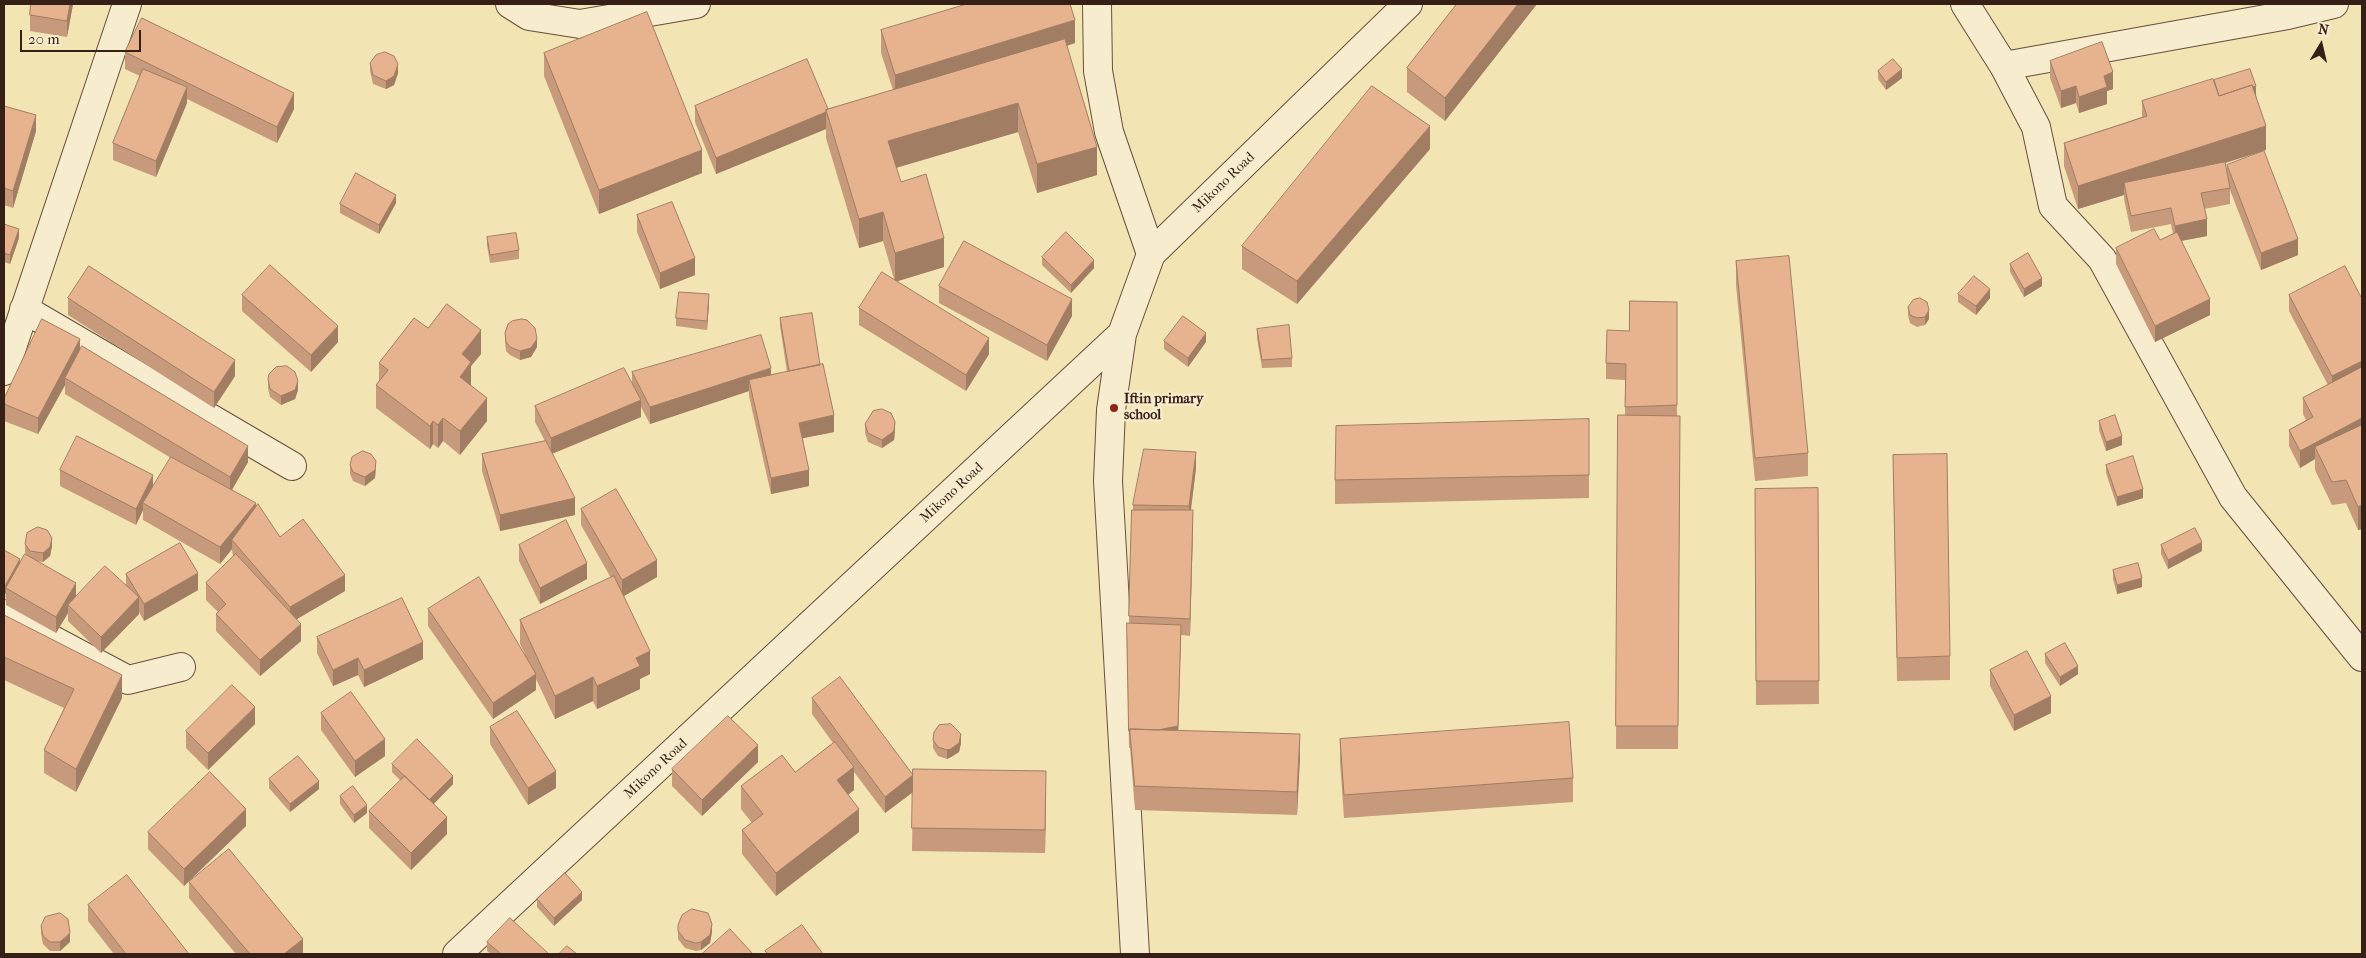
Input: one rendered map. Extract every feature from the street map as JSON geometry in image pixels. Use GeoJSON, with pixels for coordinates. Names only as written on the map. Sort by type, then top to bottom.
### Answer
{"type":"FeatureCollection","features":[{"type":"Feature","properties":{"kind":"street"},"geometry":{"type":"LineString","coordinates":[[4,371],[127,4]]}},
{"type":"Feature","properties":{"kind":"street"},"geometry":{"type":"LineString","coordinates":[[510,4],[529,16],[580,24],[696,4]]}},
{"type":"Feature","properties":{"kind":"street"},"geometry":{"type":"LineString","coordinates":[[1097,4],[1098,71],[1109,132],[1151,254]]}},
{"type":"Feature","properties":{"kind":"street","name":"Mikono Road"},"geometry":{"type":"LineString","coordinates":[[457,954],[1122,334],[1151,254],[1408,4]]}},
{"type":"Feature","properties":{"kind":"street"},"geometry":{"type":"LineString","coordinates":[[1965,4],[2004,66],[2036,127],[2053,206],[2102,259],[2233,498],[2362,657]]}},
{"type":"Feature","properties":{"kind":"street"},"geometry":{"type":"LineString","coordinates":[[2004,66],[2288,15],[2334,4]]}},
{"type":"Feature","properties":{"kind":"street"},"geometry":{"type":"LineString","coordinates":[[24,309],[292,466]]}},
{"type":"Feature","properties":{"kind":"street"},"geometry":{"type":"LineString","coordinates":[[1122,334],[1112,410],[1108,481],[1135,954]]}},
{"type":"Feature","properties":{"kind":"street"},"geometry":{"type":"LineString","coordinates":[[4,614],[128,680],[181,667]]}},
{"type":"Feature","properties":{"kind":"building"},"geometry":{"type":"Polygon","coordinates":[[[31,4],[70,4],[67,21],[30,15],[31,4]]]}},
{"type":"Feature","properties":{"kind":"building"},"geometry":{"type":"Polygon","coordinates":[[[967,4],[1070,4],[1075,20],[895,75],[881,30],[967,4]]]}},
{"type":"Feature","properties":{"kind":"building"},"geometry":{"type":"Polygon","coordinates":[[[1457,4],[1518,4],[1445,98],[1407,68],[1457,4]]]}},
{"type":"Feature","properties":{"kind":"building"},"geometry":{"type":"Polygon","coordinates":[[[647,12],[702,150],[599,190],[544,53],[647,12]]]}},
{"type":"Feature","properties":{"kind":"building"},"geometry":{"type":"Polygon","coordinates":[[[142,18],[294,93],[277,127],[125,52],[142,18]]]}},
{"type":"Feature","properties":{"kind":"building"},"geometry":{"type":"Polygon","coordinates":[[[1065,39],[1097,147],[1037,164],[1018,103],[888,141],[901,182],[926,174],[944,238],[895,253],[883,212],[859,219],[826,110],[1065,39]]]}},
{"type":"Feature","properties":{"kind":"building"},"geometry":{"type":"Polygon","coordinates":[[[2102,42],[2113,72],[2104,76],[2107,87],[2079,97],[2076,86],[2061,91],[2050,61],[2102,42]]]}},
{"type":"Feature","properties":{"kind":"building"},"geometry":{"type":"Polygon","coordinates":[[[385,52],[394,56],[398,64],[394,76],[386,81],[373,75],[370,63],[376,55],[385,52]]]}},
{"type":"Feature","properties":{"kind":"building"},"geometry":{"type":"Polygon","coordinates":[[[807,59],[828,109],[826,112],[716,158],[695,106],[807,59]]]}},
{"type":"Feature","properties":{"kind":"building"},"geometry":{"type":"Polygon","coordinates":[[[1893,59],[1902,69],[1886,82],[1878,71],[1893,59]]]}},
{"type":"Feature","properties":{"kind":"building"},"geometry":{"type":"Polygon","coordinates":[[[143,69],[187,87],[156,161],[113,143],[143,69]]]}},
{"type":"Feature","properties":{"kind":"building"},"geometry":{"type":"Polygon","coordinates":[[[2250,69],[2256,86],[2253,87],[2252,85],[2219,96],[2214,80],[2250,69]]]}},
{"type":"Feature","properties":{"kind":"building"},"geometry":{"type":"Polygon","coordinates":[[[2213,79],[2219,96],[2252,85],[2266,126],[2078,186],[2064,143],[2147,116],[2142,101],[2213,79]]]}},
{"type":"Feature","properties":{"kind":"building"},"geometry":{"type":"Polygon","coordinates":[[[1372,86],[1430,126],[1297,281],[1242,246],[1372,86]]]}},
{"type":"Feature","properties":{"kind":"building"},"geometry":{"type":"Polygon","coordinates":[[[4,106],[36,115],[13,191],[4,188],[4,106]]]}},
{"type":"Feature","properties":{"kind":"building"},"geometry":{"type":"Polygon","coordinates":[[[2264,151],[2298,239],[2261,253],[2227,165],[2264,151]]]}},
{"type":"Feature","properties":{"kind":"building"},"geometry":{"type":"Polygon","coordinates":[[[2225,162],[2230,188],[2201,193],[2207,219],[2175,226],[2171,208],[2131,216],[2124,183],[2225,162]]]}},
{"type":"Feature","properties":{"kind":"building"},"geometry":{"type":"Polygon","coordinates":[[[356,173],[396,195],[379,225],[340,204],[356,173]]]}},
{"type":"Feature","properties":{"kind":"building"},"geometry":{"type":"Polygon","coordinates":[[[672,202],[695,258],[660,273],[637,215],[672,202]]]}},
{"type":"Feature","properties":{"kind":"building"},"geometry":{"type":"Polygon","coordinates":[[[4,224],[19,229],[10,255],[4,253],[4,224]]]}},
{"type":"Feature","properties":{"kind":"building"},"geometry":{"type":"Polygon","coordinates":[[[2154,229],[2160,240],[2177,232],[2210,299],[2155,326],[2116,248],[2154,229]]]}},
{"type":"Feature","properties":{"kind":"building"},"geometry":{"type":"Polygon","coordinates":[[[1066,232],[1094,260],[1071,285],[1042,257],[1066,232]]]}},
{"type":"Feature","properties":{"kind":"building"},"geometry":{"type":"Polygon","coordinates":[[[516,233],[519,250],[490,255],[487,237],[516,233]]]}},
{"type":"Feature","properties":{"kind":"building"},"geometry":{"type":"Polygon","coordinates":[[[964,241],[1072,299],[1047,345],[939,286],[964,241]]]}},
{"type":"Feature","properties":{"kind":"building"},"geometry":{"type":"Polygon","coordinates":[[[2028,253],[2042,278],[2024,289],[2010,264],[2028,253]]]}},
{"type":"Feature","properties":{"kind":"building"},"geometry":{"type":"Polygon","coordinates":[[[1789,256],[1808,453],[1755,458],[1736,261],[1789,256]]]}},
{"type":"Feature","properties":{"kind":"building"},"geometry":{"type":"Polygon","coordinates":[[[270,265],[338,326],[311,355],[242,295],[270,265]]]}},
{"type":"Feature","properties":{"kind":"building"},"geometry":{"type":"Polygon","coordinates":[[[89,266],[235,360],[214,392],[68,298],[89,266]]]}},
{"type":"Feature","properties":{"kind":"building"},"geometry":{"type":"Polygon","coordinates":[[[2345,266],[2362,299],[2362,361],[2332,376],[2289,295],[2345,266]]]}},
{"type":"Feature","properties":{"kind":"building"},"geometry":{"type":"Polygon","coordinates":[[[882,272],[989,338],[966,375],[859,308],[882,272]]]}},
{"type":"Feature","properties":{"kind":"building"},"geometry":{"type":"Polygon","coordinates":[[[1974,276],[1990,289],[1976,306],[1958,294],[1974,276]]]}},
{"type":"Feature","properties":{"kind":"building"},"geometry":{"type":"Polygon","coordinates":[[[679,292],[709,294],[707,321],[676,318],[679,292]]]}},
{"type":"Feature","properties":{"kind":"building"},"geometry":{"type":"Polygon","coordinates":[[[1920,298],[1927,302],[1929,310],[1925,317],[1917,318],[1910,315],[1908,307],[1913,300],[1920,298]]]}},
{"type":"Feature","properties":{"kind":"building"},"geometry":{"type":"Polygon","coordinates":[[[1630,301],[1677,302],[1677,405],[1625,407],[1626,364],[1606,363],[1607,330],[1629,331],[1630,301]]]}},
{"type":"Feature","properties":{"kind":"building"},"geometry":{"type":"Polygon","coordinates":[[[447,304],[481,330],[462,354],[471,362],[460,377],[487,398],[460,431],[443,418],[438,425],[433,421],[430,426],[376,385],[388,370],[379,363],[414,318],[428,328],[447,304]]]}},
{"type":"Feature","properties":{"kind":"building"},"geometry":{"type":"Polygon","coordinates":[[[812,313],[820,365],[789,371],[780,318],[812,313]]]}},
{"type":"Feature","properties":{"kind":"building"},"geometry":{"type":"Polygon","coordinates":[[[1183,316],[1206,333],[1188,358],[1164,341],[1183,316]]]}},
{"type":"Feature","properties":{"kind":"building"},"geometry":{"type":"Polygon","coordinates":[[[42,319],[80,339],[38,418],[4,404],[4,399],[42,319]]]}},
{"type":"Feature","properties":{"kind":"building"},"geometry":{"type":"Polygon","coordinates":[[[522,319],[527,320],[535,328],[537,339],[531,348],[520,351],[510,347],[506,342],[505,333],[508,324],[522,319]]]}},
{"type":"Feature","properties":{"kind":"building"},"geometry":{"type":"Polygon","coordinates":[[[1289,325],[1292,358],[1262,360],[1257,329],[1289,325]]]}},
{"type":"Feature","properties":{"kind":"building"},"geometry":{"type":"Polygon","coordinates":[[[761,335],[771,368],[650,407],[632,372],[761,335]]]}},
{"type":"Feature","properties":{"kind":"building"},"geometry":{"type":"Polygon","coordinates":[[[82,346],[248,446],[230,477],[65,378],[82,346]]]}},
{"type":"Feature","properties":{"kind":"building"},"geometry":{"type":"Polygon","coordinates":[[[823,364],[834,415],[799,423],[809,470],[771,478],[749,380],[823,364]]]}},
{"type":"Feature","properties":{"kind":"building"},"geometry":{"type":"Polygon","coordinates":[[[287,366],[295,372],[298,381],[295,390],[281,396],[270,389],[269,374],[276,367],[287,366]]]}},
{"type":"Feature","properties":{"kind":"building"},"geometry":{"type":"Polygon","coordinates":[[[2362,367],[2362,418],[2300,451],[2289,430],[2313,417],[2303,398],[2362,367]]]}},
{"type":"Feature","properties":{"kind":"building"},"geometry":{"type":"Polygon","coordinates":[[[624,368],[641,400],[551,438],[535,406],[624,368]]]}},
{"type":"Feature","properties":{"kind":"building"},"geometry":{"type":"Polygon","coordinates":[[[882,409],[891,413],[895,422],[894,431],[882,440],[868,433],[865,424],[873,411],[882,409]]]}},
{"type":"Feature","properties":{"kind":"building"},"geometry":{"type":"Polygon","coordinates":[[[1618,415],[1680,416],[1678,726],[1616,726],[1618,415]]]}},
{"type":"Feature","properties":{"kind":"building"},"geometry":{"type":"Polygon","coordinates":[[[2115,415],[2122,436],[2106,442],[2099,421],[2115,415]]]}},
{"type":"Feature","properties":{"kind":"building"},"geometry":{"type":"Polygon","coordinates":[[[1589,419],[1589,475],[1335,480],[1336,426],[1589,419]]]}},
{"type":"Feature","properties":{"kind":"building"},"geometry":{"type":"Polygon","coordinates":[[[2362,425],[2362,505],[2358,507],[2346,480],[2332,482],[2315,447],[2362,425]]]}},
{"type":"Feature","properties":{"kind":"building"},"geometry":{"type":"Polygon","coordinates":[[[77,436],[153,475],[136,509],[60,470],[77,436]]]}},
{"type":"Feature","properties":{"kind":"building"},"geometry":{"type":"Polygon","coordinates":[[[546,441],[575,498],[500,515],[482,454],[546,441]]]}},
{"type":"Feature","properties":{"kind":"building"},"geometry":{"type":"Polygon","coordinates":[[[1144,449],[1196,452],[1189,506],[1133,505],[1144,449]]]}},
{"type":"Feature","properties":{"kind":"building"},"geometry":{"type":"Polygon","coordinates":[[[363,451],[371,454],[376,461],[375,470],[365,477],[353,472],[350,465],[352,457],[363,451]]]}},
{"type":"Feature","properties":{"kind":"building"},"geometry":{"type":"Polygon","coordinates":[[[1947,454],[1950,656],[1897,658],[1893,455],[1947,454]]]}},
{"type":"Feature","properties":{"kind":"building"},"geometry":{"type":"Polygon","coordinates":[[[2133,456],[2143,489],[2117,497],[2106,465],[2133,456]]]}},
{"type":"Feature","properties":{"kind":"building"},"geometry":{"type":"Polygon","coordinates":[[[171,457],[256,503],[220,547],[143,503],[171,457]]]}},
{"type":"Feature","properties":{"kind":"building"},"geometry":{"type":"Polygon","coordinates":[[[1818,488],[1819,681],[1756,681],[1755,489],[1818,488]]]}},
{"type":"Feature","properties":{"kind":"building"},"geometry":{"type":"Polygon","coordinates":[[[616,489],[657,560],[622,580],[581,509],[616,489]]]}},
{"type":"Feature","properties":{"kind":"building"},"geometry":{"type":"Polygon","coordinates":[[[258,504],[280,537],[303,519],[345,575],[290,607],[232,540],[258,504]]]}},
{"type":"Feature","properties":{"kind":"building"},"geometry":{"type":"Polygon","coordinates":[[[1132,510],[1193,510],[1190,619],[1129,616],[1132,510]]]}},
{"type":"Feature","properties":{"kind":"building"},"geometry":{"type":"Polygon","coordinates":[[[566,520],[587,563],[540,588],[519,545],[566,520]]]}},
{"type":"Feature","properties":{"kind":"building"},"geometry":{"type":"Polygon","coordinates":[[[38,527],[47,530],[52,538],[50,547],[43,553],[30,551],[25,544],[27,533],[38,527]]]}},
{"type":"Feature","properties":{"kind":"building"},"geometry":{"type":"Polygon","coordinates":[[[2195,528],[2202,542],[2168,560],[2161,545],[2195,528]]]}},
{"type":"Feature","properties":{"kind":"building"},"geometry":{"type":"Polygon","coordinates":[[[180,543],[198,573],[144,604],[126,574],[180,543]]]}},
{"type":"Feature","properties":{"kind":"building"},"geometry":{"type":"Polygon","coordinates":[[[4,550],[20,559],[4,588],[4,550]]]}},
{"type":"Feature","properties":{"kind":"building"},"geometry":{"type":"Polygon","coordinates":[[[25,554],[76,583],[56,617],[6,588],[25,554]]]}},
{"type":"Feature","properties":{"kind":"building"},"geometry":{"type":"Polygon","coordinates":[[[236,554],[301,624],[260,660],[216,614],[226,604],[206,583],[236,554]]]}},
{"type":"Feature","properties":{"kind":"building"},"geometry":{"type":"Polygon","coordinates":[[[2138,563],[2142,578],[2117,585],[2113,570],[2138,563]]]}},
{"type":"Feature","properties":{"kind":"building"},"geometry":{"type":"Polygon","coordinates":[[[105,566],[139,597],[101,637],[68,605],[105,566]]]}},
{"type":"Feature","properties":{"kind":"building"},"geometry":{"type":"Polygon","coordinates":[[[614,576],[650,651],[636,658],[640,666],[597,686],[593,677],[555,696],[520,620],[614,576]]]}},
{"type":"Feature","properties":{"kind":"building"},"geometry":{"type":"Polygon","coordinates":[[[479,577],[536,674],[493,703],[428,609],[479,577]]]}},
{"type":"Feature","properties":{"kind":"building"},"geometry":{"type":"Polygon","coordinates":[[[402,598],[423,642],[364,670],[358,658],[333,670],[317,637],[402,598]]]}},
{"type":"Feature","properties":{"kind":"building"},"geometry":{"type":"Polygon","coordinates":[[[4,615],[122,675],[76,769],[44,750],[74,689],[4,657],[4,615]]]}},
{"type":"Feature","properties":{"kind":"building"},"geometry":{"type":"Polygon","coordinates":[[[1127,623],[1181,625],[1178,726],[1158,730],[1130,729],[1129,731],[1127,623]]]}},
{"type":"Feature","properties":{"kind":"building"},"geometry":{"type":"Polygon","coordinates":[[[2065,643],[2078,666],[2060,677],[2045,654],[2065,643]]]}},
{"type":"Feature","properties":{"kind":"building"},"geometry":{"type":"Polygon","coordinates":[[[2027,651],[2051,696],[2014,715],[1990,670],[2027,651]]]}},
{"type":"Feature","properties":{"kind":"building"},"geometry":{"type":"Polygon","coordinates":[[[840,677],[913,775],[885,797],[812,698],[840,677]]]}},
{"type":"Feature","properties":{"kind":"building"},"geometry":{"type":"Polygon","coordinates":[[[232,685],[255,707],[208,753],[186,731],[232,685]]]}},
{"type":"Feature","properties":{"kind":"building"},"geometry":{"type":"Polygon","coordinates":[[[351,692],[385,739],[355,761],[321,713],[351,692]]]}},
{"type":"Feature","properties":{"kind":"building"},"geometry":{"type":"Polygon","coordinates":[[[517,711],[556,771],[528,788],[490,727],[517,711]]]}},
{"type":"Feature","properties":{"kind":"building"},"geometry":{"type":"Polygon","coordinates":[[[728,716],[758,745],[702,800],[672,769],[728,716]]]}},
{"type":"Feature","properties":{"kind":"building"},"geometry":{"type":"Polygon","coordinates":[[[1569,722],[1573,778],[1344,795],[1340,739],[1569,722]]]}},
{"type":"Feature","properties":{"kind":"building"},"geometry":{"type":"Polygon","coordinates":[[[951,724],[961,734],[959,743],[947,750],[938,747],[933,740],[934,732],[939,725],[951,724]]]}},
{"type":"Feature","properties":{"kind":"building"},"geometry":{"type":"Polygon","coordinates":[[[1130,729],[1300,734],[1297,792],[1135,786],[1130,729]]]}},
{"type":"Feature","properties":{"kind":"building"},"geometry":{"type":"Polygon","coordinates":[[[417,739],[453,776],[429,800],[392,764],[417,739]]]}},
{"type":"Feature","properties":{"kind":"building"},"geometry":{"type":"Polygon","coordinates":[[[835,742],[854,767],[837,780],[859,809],[776,873],[742,830],[763,814],[741,786],[782,755],[795,772],[835,742]]]}},
{"type":"Feature","properties":{"kind":"building"},"geometry":{"type":"Polygon","coordinates":[[[298,756],[319,781],[290,804],[269,779],[298,756]]]}},
{"type":"Feature","properties":{"kind":"building"},"geometry":{"type":"Polygon","coordinates":[[[913,769],[1046,771],[1045,830],[912,828],[913,769]]]}},
{"type":"Feature","properties":{"kind":"building"},"geometry":{"type":"Polygon","coordinates":[[[210,772],[246,809],[184,869],[148,832],[210,772]]]}},
{"type":"Feature","properties":{"kind":"building"},"geometry":{"type":"Polygon","coordinates":[[[405,776],[447,817],[411,853],[369,811],[405,776]]]}},
{"type":"Feature","properties":{"kind":"building"},"geometry":{"type":"Polygon","coordinates":[[[353,786],[367,805],[354,815],[340,796],[353,786]]]}},
{"type":"Feature","properties":{"kind":"building"},"geometry":{"type":"Polygon","coordinates":[[[229,849],[303,939],[284,954],[250,954],[189,882],[229,849]]]}},
{"type":"Feature","properties":{"kind":"building"},"geometry":{"type":"Polygon","coordinates":[[[565,873],[582,892],[554,918],[537,899],[565,873]]]}},
{"type":"Feature","properties":{"kind":"building"},"geometry":{"type":"Polygon","coordinates":[[[127,875],[189,954],[126,954],[88,905],[127,875]]]}},
{"type":"Feature","properties":{"kind":"building"},"geometry":{"type":"Polygon","coordinates":[[[692,909],[708,913],[712,924],[710,935],[701,942],[696,943],[685,940],[678,931],[682,915],[692,909]]]}},
{"type":"Feature","properties":{"kind":"building"},"geometry":{"type":"Polygon","coordinates":[[[60,913],[68,919],[70,933],[60,942],[50,942],[43,936],[41,926],[45,917],[60,913]]]}},
{"type":"Feature","properties":{"kind":"building"},"geometry":{"type":"Polygon","coordinates":[[[510,918],[549,954],[501,954],[487,942],[510,918]]]}},
{"type":"Feature","properties":{"kind":"building"},"geometry":{"type":"Polygon","coordinates":[[[802,925],[823,954],[768,954],[765,951],[802,925]]]}},
{"type":"Feature","properties":{"kind":"building"},"geometry":{"type":"Polygon","coordinates":[[[730,929],[753,954],[702,954],[730,929]]]}},
{"type":"Feature","properties":{"kind":"building"},"geometry":{"type":"Polygon","coordinates":[[[567,946],[577,954],[559,954],[567,946]]]}},
{"type":"Feature","properties":{"kind":"place","name":"Iftin primary school"},"geometry":{"type":"Point","coordinates":[1114,408]}}]}
